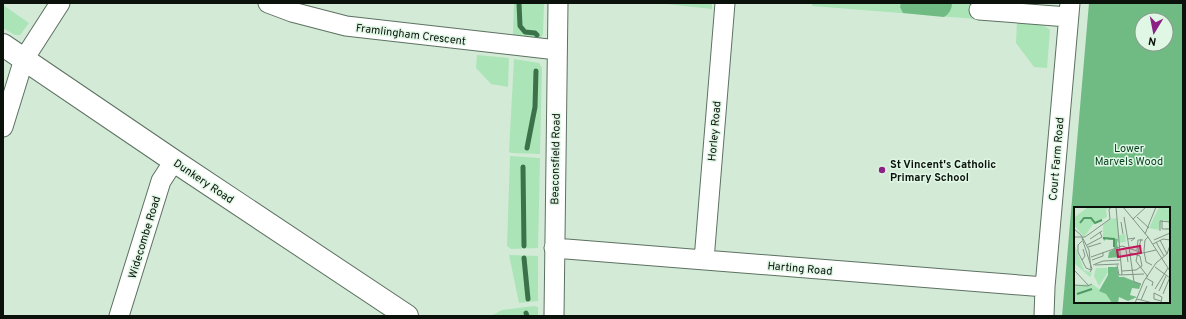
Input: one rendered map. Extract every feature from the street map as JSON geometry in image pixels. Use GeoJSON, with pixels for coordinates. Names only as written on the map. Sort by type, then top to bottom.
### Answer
{"type":"FeatureCollection","features":[{"type":"Feature","properties":{"kind":"street"},"geometry":{"type":"LineString","coordinates":[[3,127],[24,58],[60,3]]}},
{"type":"Feature","properties":{"kind":"street","name":"Framlingham Crescent"},"geometry":{"type":"LineString","coordinates":[[268,3],[292,12],[346,26],[557,50]]}},
{"type":"Feature","properties":{"kind":"street","name":"Beaconsfield Road"},"geometry":{"type":"LineString","coordinates":[[554,316],[558,3]]}},
{"type":"Feature","properties":{"kind":"street","name":"Horley Road"},"geometry":{"type":"LineString","coordinates":[[704,260],[725,3]]}},
{"type":"Feature","properties":{"kind":"street"},"geometry":{"type":"LineString","coordinates":[[979,10],[1069,10]]}},
{"type":"Feature","properties":{"kind":"street","name":"Court Farm Road"},"geometry":{"type":"LineString","coordinates":[[1044,316],[1045,288],[1069,10]]}},
{"type":"Feature","properties":{"kind":"street","name":"Dunkery Road"},"geometry":{"type":"LineString","coordinates":[[3,45],[407,316]]}},
{"type":"Feature","properties":{"kind":"street","name":"Widecombe Road"},"geometry":{"type":"LineString","coordinates":[[119,316],[161,181],[174,161]]}},
{"type":"Feature","properties":{"kind":"street","name":"Harting Road"},"geometry":{"type":"LineString","coordinates":[[554,248],[1045,288]]}},
{"type":"Feature","properties":{"kind":"green space"},"geometry":{"type":"Polygon","coordinates":[[[514,3],[544,3],[543,34],[541,38],[515,36],[513,34],[514,3]]]}},
{"type":"Feature","properties":{"kind":"green space"},"geometry":{"type":"Polygon","coordinates":[[[657,3],[712,3],[712,9],[657,3]]]}},
{"type":"Feature","properties":{"kind":"green space"},"geometry":{"type":"Polygon","coordinates":[[[813,3],[977,3],[976,19],[812,6],[813,3]]]}},
{"type":"Feature","properties":{"kind":"green space"},"geometry":{"type":"Polygon","coordinates":[[[901,3],[952,3],[950,11],[944,17],[903,13],[900,7],[901,3]]]}},
{"type":"Feature","properties":{"kind":"green space","name":"Lower Marvels Wood"},"geometry":{"type":"Polygon","coordinates":[[[1089,3],[1183,3],[1183,316],[1062,316],[1089,3]]]}},
{"type":"Feature","properties":{"kind":"green space"},"geometry":{"type":"Polygon","coordinates":[[[3,5],[29,23],[20,35],[15,35],[3,28],[3,5]]]}},
{"type":"Feature","properties":{"kind":"green space"},"geometry":{"type":"Polygon","coordinates":[[[1017,22],[1039,24],[1050,30],[1047,68],[1034,67],[1016,43],[1017,22]]]}},
{"type":"Feature","properties":{"kind":"green space"},"geometry":{"type":"Polygon","coordinates":[[[477,55],[509,58],[508,87],[491,84],[476,68],[477,55]]]}},
{"type":"Feature","properties":{"kind":"green space"},"geometry":{"type":"Polygon","coordinates":[[[514,59],[539,63],[542,68],[540,154],[509,152],[514,59]]]}},
{"type":"Feature","properties":{"kind":"green space"},"geometry":{"type":"Polygon","coordinates":[[[510,156],[540,158],[538,248],[511,249],[507,246],[510,156]]]}},
{"type":"Feature","properties":{"kind":"green space"},"geometry":{"type":"Polygon","coordinates":[[[509,255],[538,256],[538,301],[519,303],[509,255]]]}},
{"type":"Feature","properties":{"kind":"green space"},"geometry":{"type":"Polygon","coordinates":[[[534,306],[538,307],[538,316],[491,316],[502,310],[534,306]]]}},
{"type":"Feature","properties":{"kind":"waterway"},"geometry":{"type":"LineString","coordinates":[[519,3],[520,26],[525,32],[535,33],[537,35]]}},
{"type":"Feature","properties":{"kind":"waterway"},"geometry":{"type":"LineString","coordinates":[[527,148],[535,107],[536,71]]}},
{"type":"Feature","properties":{"kind":"waterway"},"geometry":{"type":"LineString","coordinates":[[523,167],[524,246]]}},
{"type":"Feature","properties":{"kind":"waterway"},"geometry":{"type":"LineString","coordinates":[[524,258],[528,299]]}},
{"type":"Feature","properties":{"kind":"place","name":"St Vincent's Catholic Primary School"},"geometry":{"type":"Point","coordinates":[882,170]}}]}
